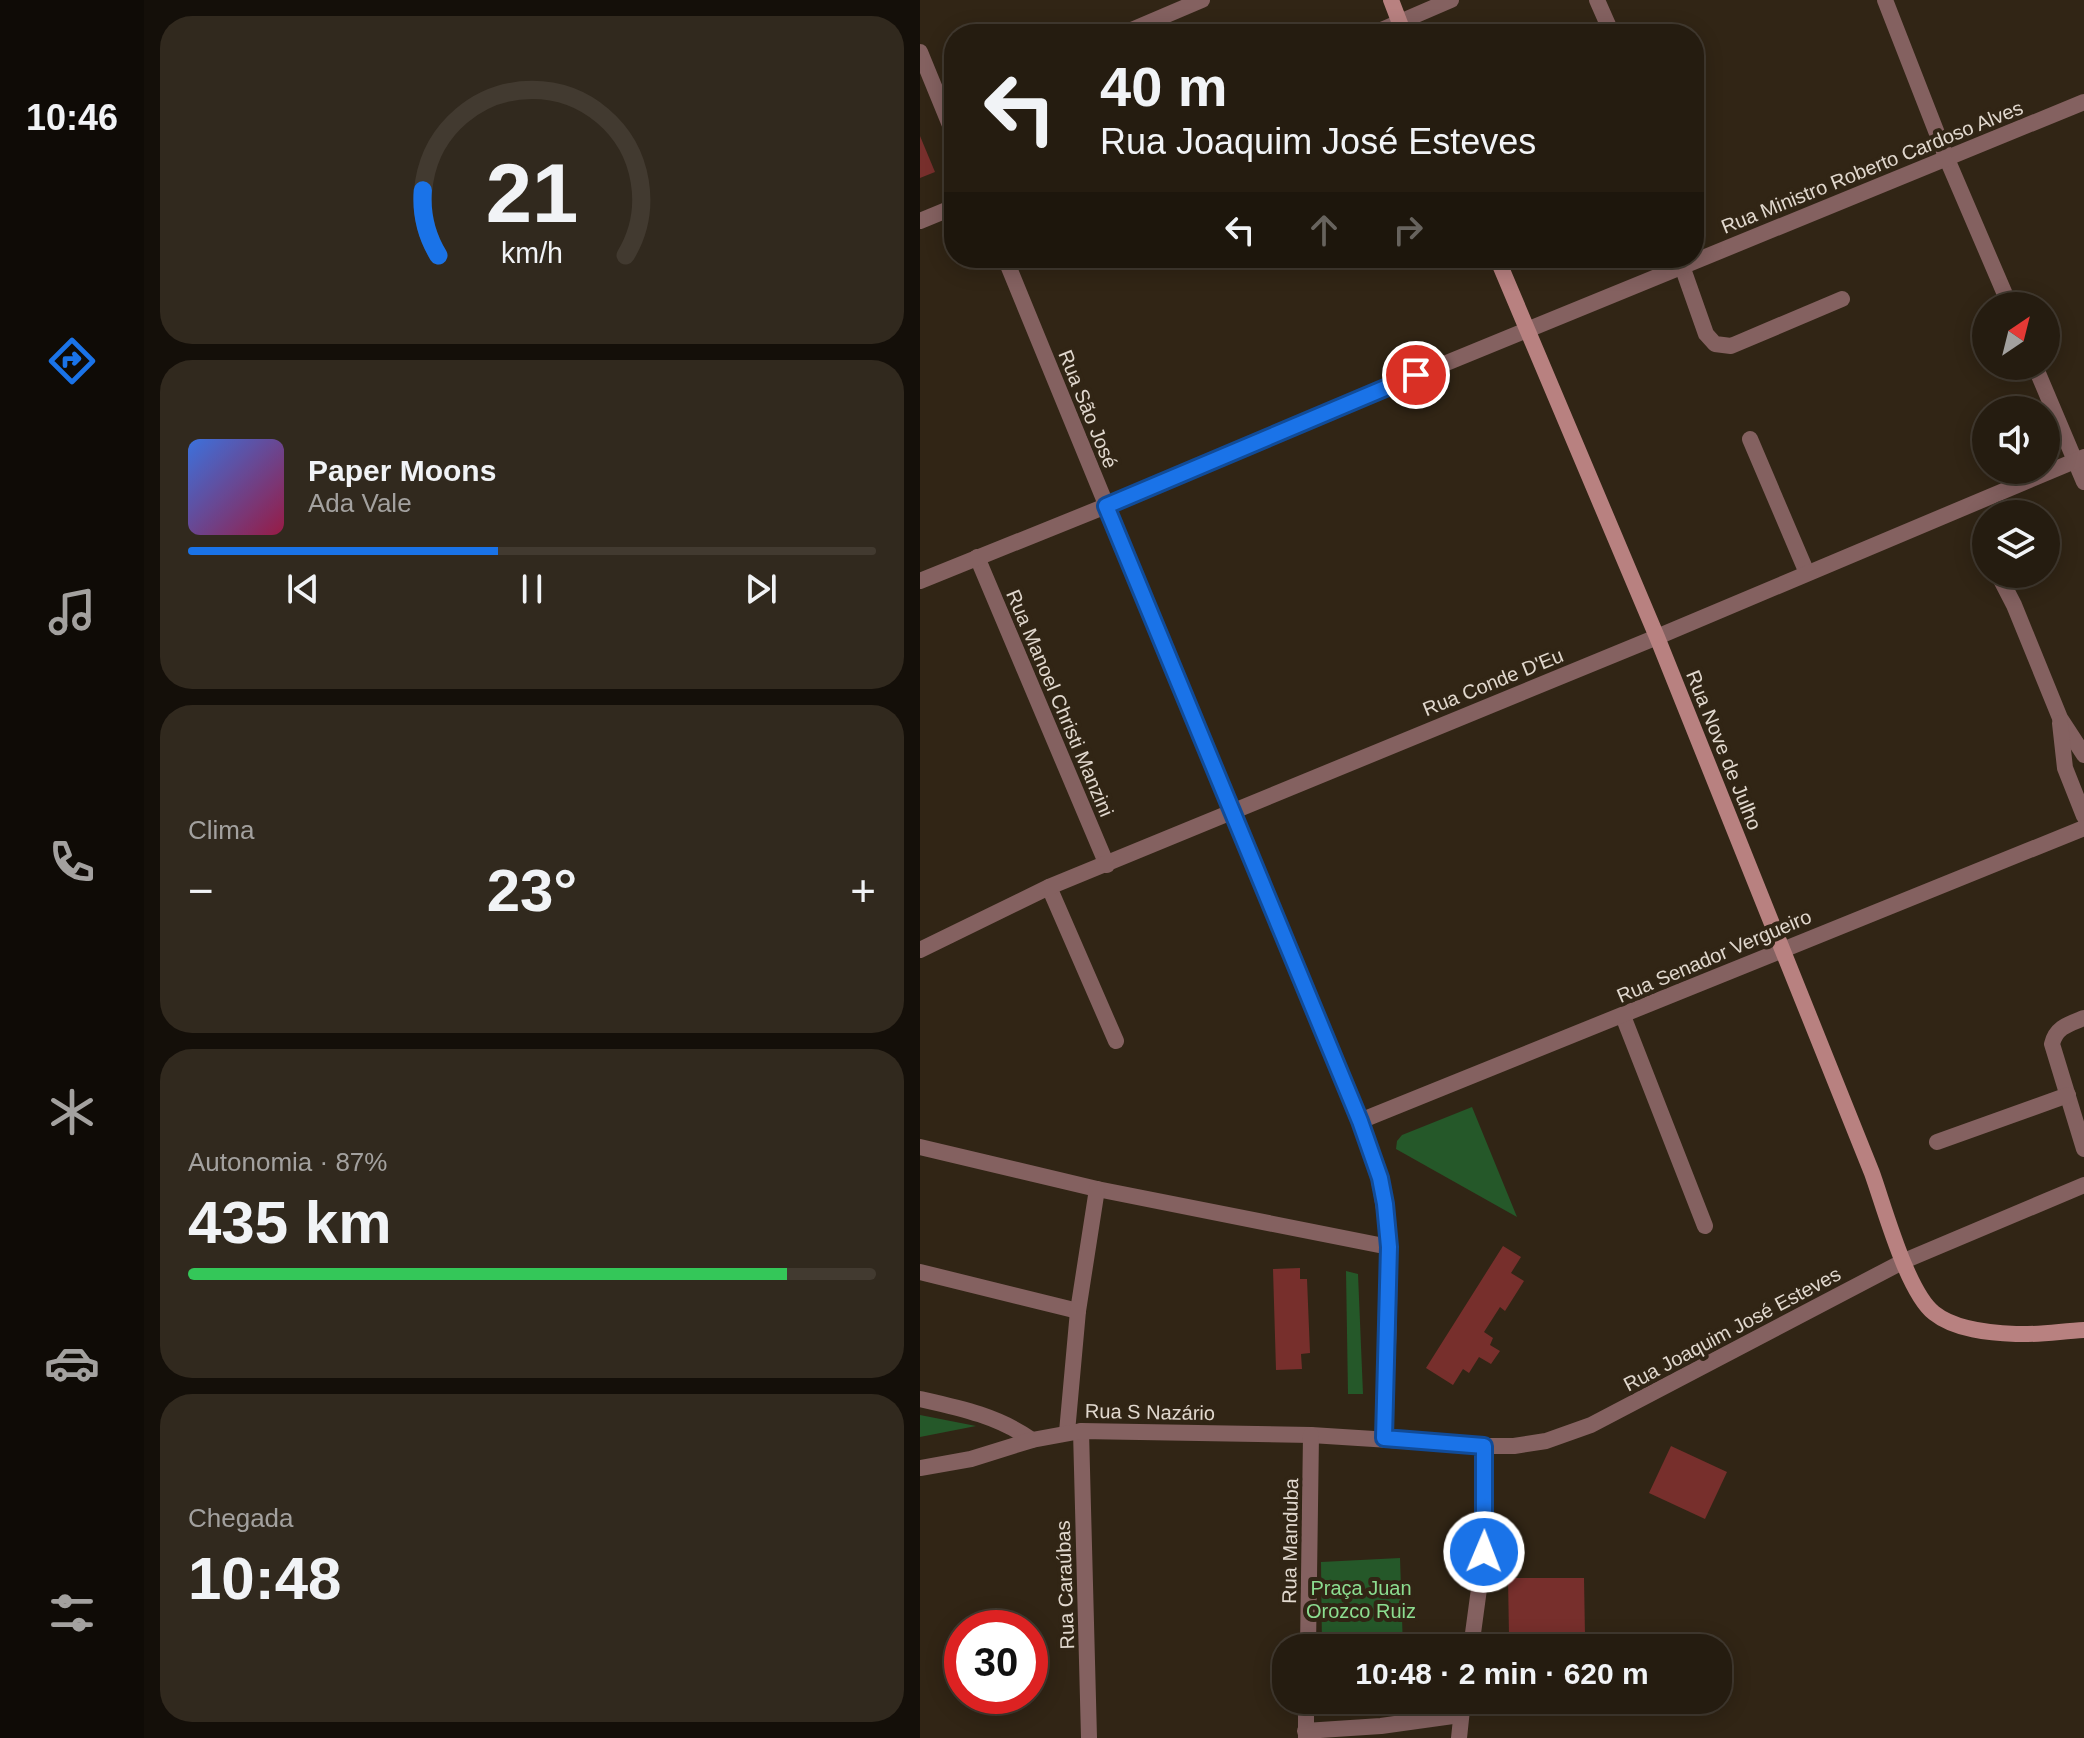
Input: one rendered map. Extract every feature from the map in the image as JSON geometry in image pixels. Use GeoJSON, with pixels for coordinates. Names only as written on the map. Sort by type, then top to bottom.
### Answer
{"type":"FeatureCollection","features":[{"type":"Feature","properties":{"kind":"street"},"geometry":{"type":"LineString","coordinates":[[1146,24],[1202,0]]}},
{"type":"Feature","properties":{"kind":"street"},"geometry":{"type":"LineString","coordinates":[[1391,0],[1400,24]]}},
{"type":"Feature","properties":{"kind":"street"},"geometry":{"type":"LineString","coordinates":[[1409,24],[1451,0]]}},
{"type":"Feature","properties":{"kind":"street"},"geometry":{"type":"LineString","coordinates":[[1597,0],[1608,24]]}},
{"type":"Feature","properties":{"kind":"street"},"geometry":{"type":"LineString","coordinates":[[1885,0],[1947,159],[2004,292]]}},
{"type":"Feature","properties":{"kind":"street"},"geometry":{"type":"LineString","coordinates":[[920,52],[944,111]]}},
{"type":"Feature","properties":{"kind":"street","name":"Rua Ministro Roberto Cardoso Alves"},"geometry":{"type":"LineString","coordinates":[[1704,257],[2084,102]]}},
{"type":"Feature","properties":{"kind":"street"},"geometry":{"type":"LineString","coordinates":[[920,221],[944,211]]}},
{"type":"Feature","properties":{"kind":"street","name":"Rua São José"},"geometry":{"type":"LineString","coordinates":[[1009,268],[1360,1121],[1380,1178],[1389,1247],[1384,1438]]}},
{"type":"Feature","properties":{"kind":"street","name":"Rua Nove de Julho"},"geometry":{"type":"LineString","coordinates":[[1501,268],[1657,637],[1872,1173],[1904,1261],[1923,1301],[1932,1312],[1958,1325],[1991,1332],[2020,1334],[2084,1330]]}},
{"type":"Feature","properties":{"kind":"street","name":"Rua Ministro Roberto Cardoso Alves"},"geometry":{"type":"LineString","coordinates":[[920,581],[1677,268]]}},
{"type":"Feature","properties":{"kind":"street"},"geometry":{"type":"LineString","coordinates":[[1683,268],[1706,334],[1715,344],[1731,346],[1842,299]]}},
{"type":"Feature","properties":{"kind":"street"},"geometry":{"type":"LineString","coordinates":[[2042,380],[2080,458],[2084,482]]}},
{"type":"Feature","properties":{"kind":"street"},"geometry":{"type":"LineString","coordinates":[[1750,439],[1807,573]]}},
{"type":"Feature","properties":{"kind":"street","name":"Rua Conde D'Eu"},"geometry":{"type":"LineString","coordinates":[[920,950],[1049,887],[1657,637],[2080,458]]}},
{"type":"Feature","properties":{"kind":"street","name":"Rua Manoel Christi Manzini"},"geometry":{"type":"LineString","coordinates":[[977,557],[1107,865]]}},
{"type":"Feature","properties":{"kind":"street"},"geometry":{"type":"LineString","coordinates":[[2005,588],[2060,718],[2084,755]]}},
{"type":"Feature","properties":{"kind":"street"},"geometry":{"type":"LineString","coordinates":[[2060,718],[2065,768],[2084,816]]}},
{"type":"Feature","properties":{"kind":"street","name":"Rua Senador Vergueiro"},"geometry":{"type":"LineString","coordinates":[[1360,1121],[2084,828]]}},
{"type":"Feature","properties":{"kind":"street"},"geometry":{"type":"LineString","coordinates":[[1049,887],[1116,1041]]}},
{"type":"Feature","properties":{"kind":"street"},"geometry":{"type":"LineString","coordinates":[[1623,1016],[1705,1226]]}},
{"type":"Feature","properties":{"kind":"street"},"geometry":{"type":"LineString","coordinates":[[2084,1018],[2062,1027],[2052,1044],[2084,1149]]}},
{"type":"Feature","properties":{"kind":"street"},"geometry":{"type":"LineString","coordinates":[[1937,1142],[2068,1095]]}},
{"type":"Feature","properties":{"kind":"street"},"geometry":{"type":"LineString","coordinates":[[920,1147],[1097,1189],[1389,1247]]}},
{"type":"Feature","properties":{"kind":"street","name":"Rua Joaquim José Esteves"},"geometry":{"type":"LineString","coordinates":[[1384,1438],[1514,1446],[1546,1441],[1591,1425],[1904,1261],[2084,1185]]}},
{"type":"Feature","properties":{"kind":"street","name":"Rua Caraúbas"},"geometry":{"type":"LineString","coordinates":[[1089,1738],[1074,1431],[1078,1311],[1097,1189]]}},
{"type":"Feature","properties":{"kind":"street"},"geometry":{"type":"LineString","coordinates":[[920,1272],[1078,1311]]}},
{"type":"Feature","properties":{"kind":"street"},"geometry":{"type":"LineString","coordinates":[[920,1399],[994,1419],[1032,1440]]}},
{"type":"Feature","properties":{"kind":"street","name":"Rua S Nazário"},"geometry":{"type":"LineString","coordinates":[[920,1468],[971,1459],[1074,1431],[1384,1438]]}},
{"type":"Feature","properties":{"kind":"street","name":"Rua Manduba"},"geometry":{"type":"LineString","coordinates":[[1308,1634],[1311,1435]]}},
{"type":"Feature","properties":{"kind":"street"},"geometry":{"type":"LineString","coordinates":[[1473,1634],[1484,1552],[1484,1446]]}},
{"type":"Feature","properties":{"kind":"street"},"geometry":{"type":"LineString","coordinates":[[1306,1714],[1306,1735],[1381,1726],[1434,1714]]}},
{"type":"Feature","properties":{"kind":"street"},"geometry":{"type":"LineString","coordinates":[[1459,1738],[1461,1714]]}},
{"type":"Feature","properties":{"kind":"green space"},"geometry":{"type":"Polygon","coordinates":[[[1472,1107],[1517,1217],[1396,1149],[1402,1135],[1472,1107]]]}},
{"type":"Feature","properties":{"kind":"green space"},"geometry":{"type":"Polygon","coordinates":[[[1346,1271],[1358,1274],[1363,1394],[1348,1394],[1346,1271]]]}},
{"type":"Feature","properties":{"kind":"green space"},"geometry":{"type":"Polygon","coordinates":[[[920,1415],[976,1426],[920,1437],[920,1415]]]}},
{"type":"Feature","properties":{"kind":"green space","name":"Praça Juan Orozco Ruiz"},"geometry":{"type":"Polygon","coordinates":[[[1400,1558],[1403,1634],[1322,1634],[1321,1562],[1400,1558]]]}},
{"type":"Feature","properties":{"kind":"building"},"geometry":{"type":"Polygon","coordinates":[[[920,136],[935,172],[920,178],[920,136]]]}},
{"type":"Feature","properties":{"kind":"building"},"geometry":{"type":"Polygon","coordinates":[[[1503,1246],[1521,1257],[1511,1273],[1524,1281],[1505,1311],[1500,1307],[1484,1332],[1493,1338],[1490,1345],[1500,1351],[1491,1364],[1479,1357],[1469,1373],[1463,1369],[1453,1385],[1426,1368],[1503,1246]]]}},
{"type":"Feature","properties":{"kind":"building"},"geometry":{"type":"Polygon","coordinates":[[[1300,1268],[1300,1279],[1307,1279],[1310,1353],[1301,1354],[1302,1369],[1276,1370],[1273,1269],[1300,1268]]]}},
{"type":"Feature","properties":{"kind":"building"},"geometry":{"type":"Polygon","coordinates":[[[1671,1446],[1727,1472],[1705,1519],[1649,1493],[1671,1446]]]}},
{"type":"Feature","properties":{"kind":"building"},"geometry":{"type":"Polygon","coordinates":[[[1508,1578],[1584,1578],[1585,1634],[1509,1634],[1508,1578]]]}},
{"type":"Feature","properties":{"kind":"route"},"geometry":{"type":"LineString","coordinates":[[1416,375],[1106,506],[1360,1121],[1380,1178],[1389,1247],[1384,1438],[1484,1446],[1484,1552]]}}]}
